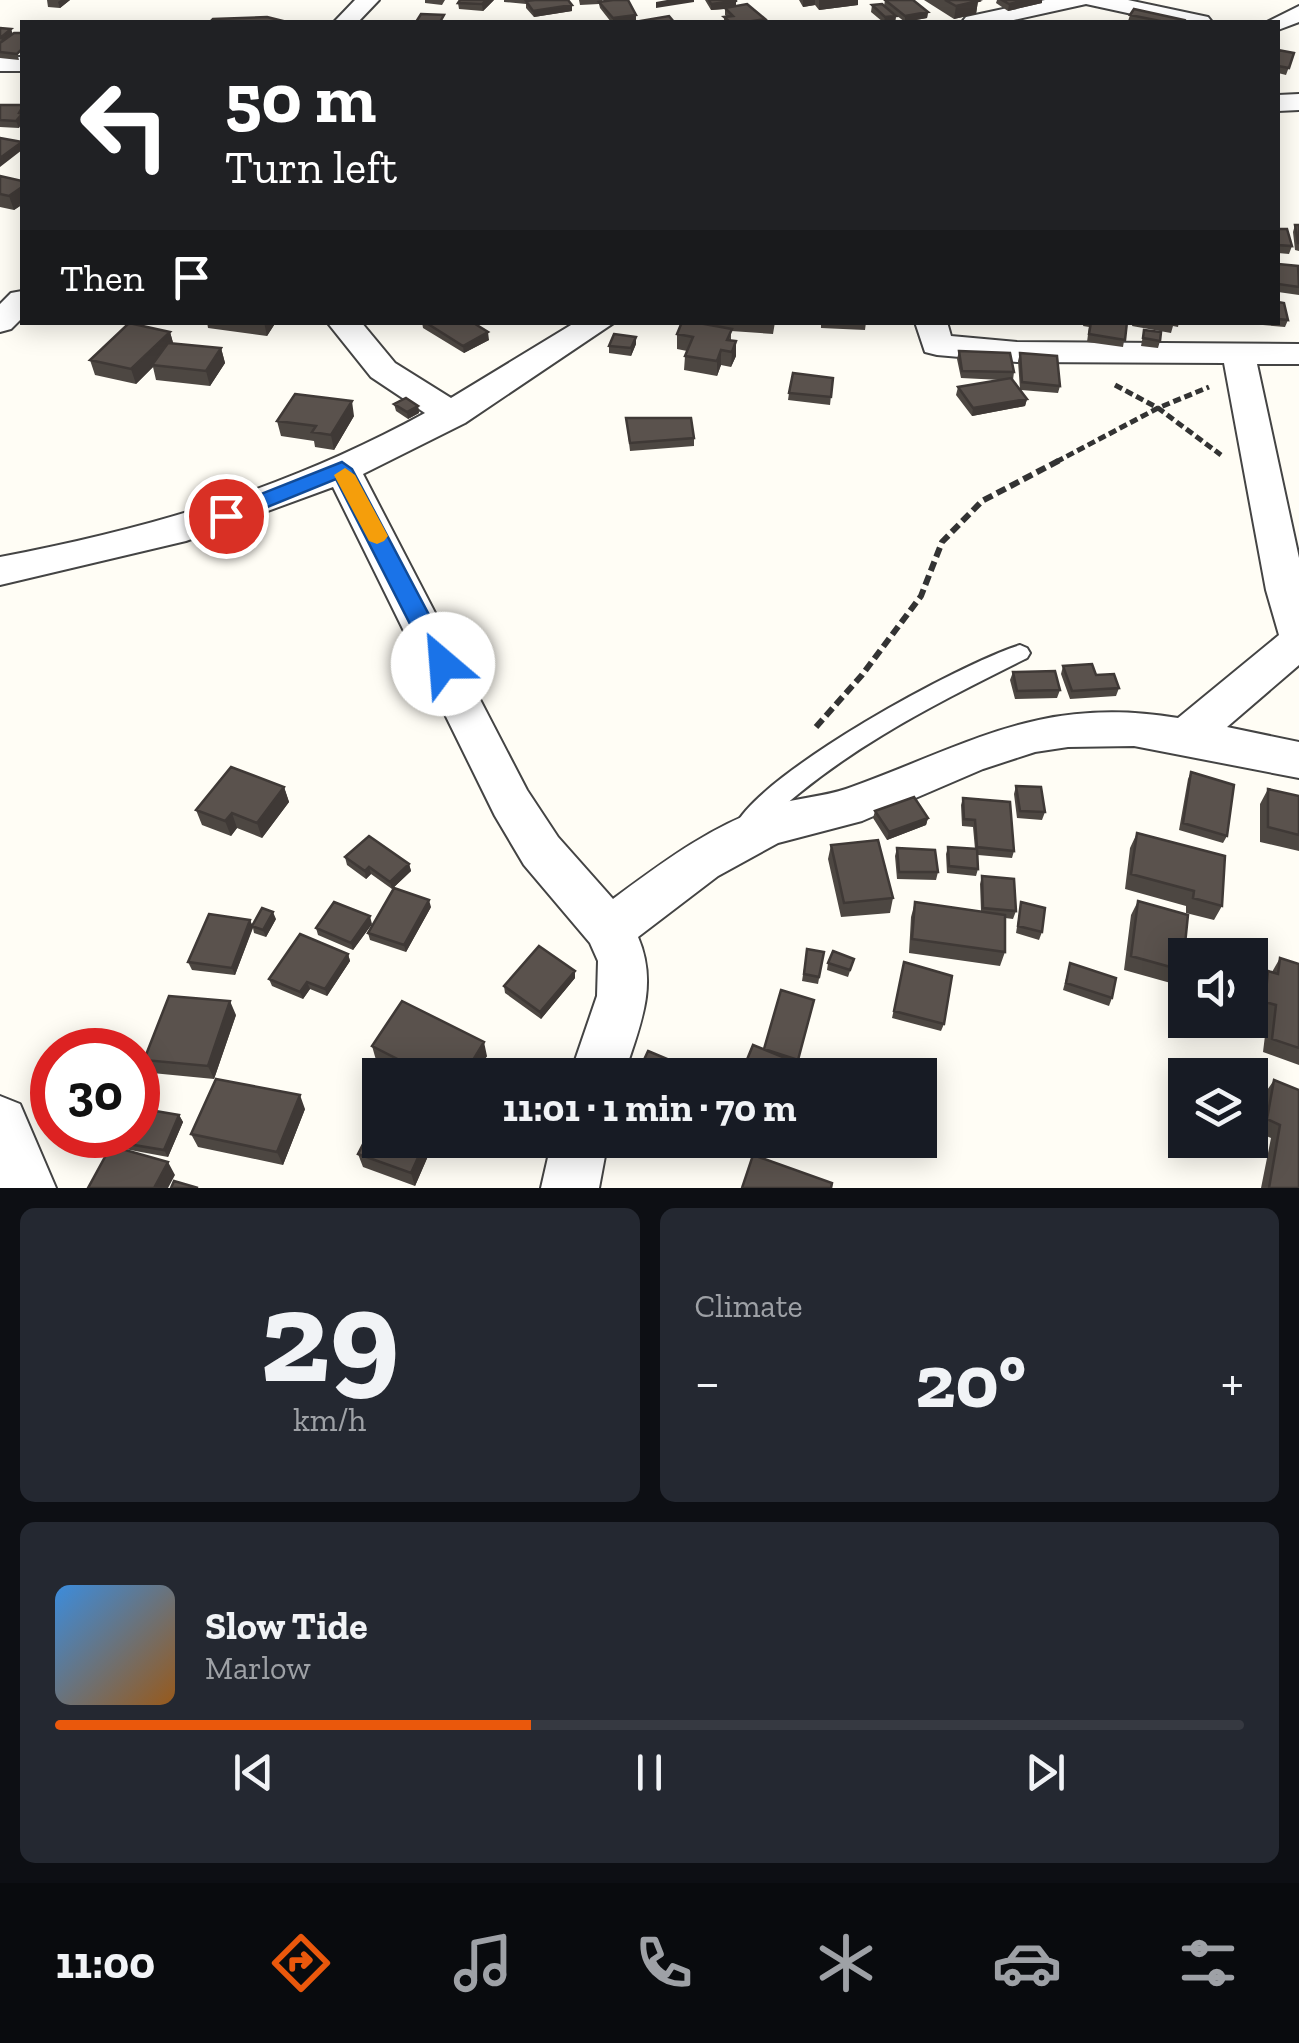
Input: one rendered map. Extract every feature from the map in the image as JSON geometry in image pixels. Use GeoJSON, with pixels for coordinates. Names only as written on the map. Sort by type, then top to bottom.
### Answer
{"type":"FeatureCollection","features":[{"type":"Feature","properties":{"kind":"street"},"geometry":{"type":"LineString","coordinates":[[347,20],[368,0]]}},
{"type":"Feature","properties":{"kind":"street"},"geometry":{"type":"LineString","coordinates":[[983,20],[1078,0]]}},
{"type":"Feature","properties":{"kind":"street"},"geometry":{"type":"LineString","coordinates":[[1095,0],[1189,20]]}},
{"type":"Feature","properties":{"kind":"street"},"geometry":{"type":"LineString","coordinates":[[1173,17],[1205,0]]}},
{"type":"Feature","properties":{"kind":"street"},"geometry":{"type":"LineString","coordinates":[[1282,34],[1299,13]]}},
{"type":"Feature","properties":{"kind":"street"},"geometry":{"type":"LineString","coordinates":[[0,322],[20,302]]}},
{"type":"Feature","properties":{"kind":"street"},"geometry":{"type":"LineString","coordinates":[[346,325],[383,370],[453,415]]}},
{"type":"Feature","properties":{"kind":"street"},"geometry":{"type":"LineString","coordinates":[[0,571],[226,516],[342,469],[453,415],[594,325]]}},
{"type":"Feature","properties":{"kind":"street"},"geometry":{"type":"LineString","coordinates":[[932,325],[936,344],[952,348],[1241,364],[1299,354]]}},
{"type":"Feature","properties":{"kind":"street"},"geometry":{"type":"LineString","coordinates":[[1241,364],[1286,590],[1299,634]]}},
{"type":"Feature","properties":{"kind":"street"},"geometry":{"type":"LineString","coordinates":[[342,469],[510,803],[541,851],[610,930],[623,961],[623,996],[603,1058]]}},
{"type":"Feature","properties":{"kind":"street"},"geometry":{"type":"LineString","coordinates":[[1186,736],[1299,642]]}},
{"type":"Feature","properties":{"kind":"street"},"geometry":{"type":"LineString","coordinates":[[610,930],[732,842],[766,826],[853,806],[983,751],[1038,734],[1104,728],[1186,736],[1299,760]]}},
{"type":"Feature","properties":{"kind":"street"},"geometry":{"type":"LineString","coordinates":[[0,1123],[27,1188]]}},
{"type":"Feature","properties":{"kind":"street"},"geometry":{"type":"LineString","coordinates":[[570,1188],[576,1158]]}},
{"type":"Feature","properties":{"kind":"lane"},"geometry":{"type":"LineString","coordinates":[[732,842],[798,776],[875,725],[1020,653]]}},
{"type":"Feature","properties":{"kind":"path"},"geometry":{"type":"LineString","coordinates":[[1057,353],[1158,408],[1235,466],[1263,476]]}},
{"type":"Feature","properties":{"kind":"path"},"geometry":{"type":"LineString","coordinates":[[798,776],[804,747],[819,724],[862,675],[920,596],[942,542],[982,501],[1241,364]]}},
{"type":"Feature","properties":{"kind":"building"},"geometry":{"type":"Polygon","coordinates":[[[487,0],[482,4],[458,3],[487,0]]]}},
{"type":"Feature","properties":{"kind":"building"},"geometry":{"type":"Polygon","coordinates":[[[568,0],[572,5],[533,11],[526,1],[568,0]]]}},
{"type":"Feature","properties":{"kind":"building"},"geometry":{"type":"Polygon","coordinates":[[[628,0],[636,15],[613,18],[599,2],[628,0]]]}},
{"type":"Feature","properties":{"kind":"building"},"geometry":{"type":"Polygon","coordinates":[[[709,0],[736,0],[736,1],[711,4],[709,0]]]}},
{"type":"Feature","properties":{"kind":"building"},"geometry":{"type":"Polygon","coordinates":[[[885,0],[913,0],[928,12],[905,16],[885,0]]]}},
{"type":"Feature","properties":{"kind":"building"},"geometry":{"type":"Polygon","coordinates":[[[945,0],[976,0],[978,1],[956,6],[945,0]]]}},
{"type":"Feature","properties":{"kind":"building"},"geometry":{"type":"Polygon","coordinates":[[[747,4],[765,19],[728,20],[724,17],[733,16],[725,8],[747,4]]]}},
{"type":"Feature","properties":{"kind":"building"},"geometry":{"type":"Polygon","coordinates":[[[882,4],[896,16],[885,17],[872,5],[882,4]]]}},
{"type":"Feature","properties":{"kind":"building"},"geometry":{"type":"Polygon","coordinates":[[[1134,9],[1184,20],[1155,20],[1130,15],[1134,9]]]}},
{"type":"Feature","properties":{"kind":"building"},"geometry":{"type":"Polygon","coordinates":[[[421,14],[444,15],[441,20],[417,20],[421,14]]]}},
{"type":"Feature","properties":{"kind":"building"},"geometry":{"type":"Polygon","coordinates":[[[267,17],[279,20],[212,20],[267,17]]]}},
{"type":"Feature","properties":{"kind":"building"},"geometry":{"type":"Polygon","coordinates":[[[20,33],[17,54],[0,52],[0,43],[20,33]]]}},
{"type":"Feature","properties":{"kind":"building"},"geometry":{"type":"Polygon","coordinates":[[[1280,50],[1294,53],[1289,68],[1280,66],[1280,50]]]}},
{"type":"Feature","properties":{"kind":"building"},"geometry":{"type":"Polygon","coordinates":[[[0,105],[20,105],[16,121],[0,120],[0,105]]]}},
{"type":"Feature","properties":{"kind":"building"},"geometry":{"type":"Polygon","coordinates":[[[0,138],[20,142],[20,143],[0,158],[0,138]]]}},
{"type":"Feature","properties":{"kind":"building"},"geometry":{"type":"Polygon","coordinates":[[[0,176],[20,181],[20,188],[9,196],[0,194],[0,176]]]}},
{"type":"Feature","properties":{"kind":"building"},"geometry":{"type":"Polygon","coordinates":[[[1280,229],[1287,229],[1292,246],[1280,245],[1280,229]]]}},
{"type":"Feature","properties":{"kind":"building"},"geometry":{"type":"Polygon","coordinates":[[[1280,264],[1298,266],[1299,287],[1280,284],[1280,264]]]}},
{"type":"Feature","properties":{"kind":"building"},"geometry":{"type":"Polygon","coordinates":[[[1280,302],[1284,303],[1288,320],[1280,319],[1280,302]]]}},
{"type":"Feature","properties":{"kind":"building"},"geometry":{"type":"Polygon","coordinates":[[[127,325],[170,332],[131,369],[90,360],[127,325]]]}},
{"type":"Feature","properties":{"kind":"building"},"geometry":{"type":"Polygon","coordinates":[[[430,325],[477,325],[488,332],[463,346],[430,325]]]}},
{"type":"Feature","properties":{"kind":"building"},"geometry":{"type":"Polygon","coordinates":[[[681,325],[710,325],[732,329],[727,340],[736,341],[732,352],[721,350],[717,361],[685,356],[693,337],[677,334],[681,325]]]}},
{"type":"Feature","properties":{"kind":"building"},"geometry":{"type":"Polygon","coordinates":[[[1090,325],[1127,325],[1125,340],[1089,334],[1090,325]]]}},
{"type":"Feature","properties":{"kind":"building"},"geometry":{"type":"Polygon","coordinates":[[[1144,330],[1161,332],[1160,341],[1143,338],[1144,330]]]}},
{"type":"Feature","properties":{"kind":"building"},"geometry":{"type":"Polygon","coordinates":[[[614,334],[636,337],[631,348],[609,346],[614,334]]]}},
{"type":"Feature","properties":{"kind":"building"},"geometry":{"type":"Polygon","coordinates":[[[168,343],[221,348],[206,371],[152,365],[168,343]]]}},
{"type":"Feature","properties":{"kind":"building"},"geometry":{"type":"Polygon","coordinates":[[[959,351],[1010,353],[1014,372],[962,371],[959,351]]]}},
{"type":"Feature","properties":{"kind":"building"},"geometry":{"type":"Polygon","coordinates":[[[1020,353],[1057,356],[1060,386],[1022,382],[1020,353]]]}},
{"type":"Feature","properties":{"kind":"building"},"geometry":{"type":"Polygon","coordinates":[[[793,373],[833,378],[831,397],[789,393],[793,373]]]}},
{"type":"Feature","properties":{"kind":"building"},"geometry":{"type":"Polygon","coordinates":[[[1011,378],[1027,399],[973,408],[958,387],[1011,378]]]}},
{"type":"Feature","properties":{"kind":"building"},"geometry":{"type":"Polygon","coordinates":[[[295,394],[352,401],[331,435],[312,432],[316,426],[277,421],[295,394]]]}},
{"type":"Feature","properties":{"kind":"building"},"geometry":{"type":"Polygon","coordinates":[[[406,398],[418,406],[407,412],[394,404],[406,398]]]}},
{"type":"Feature","properties":{"kind":"building"},"geometry":{"type":"Polygon","coordinates":[[[626,418],[691,418],[694,438],[630,443],[626,418]]]}},
{"type":"Feature","properties":{"kind":"building"},"geometry":{"type":"Polygon","coordinates":[[[1092,664],[1096,675],[1114,674],[1119,688],[1072,691],[1063,666],[1092,664]]]}},
{"type":"Feature","properties":{"kind":"building"},"geometry":{"type":"Polygon","coordinates":[[[1055,671],[1060,690],[1017,691],[1013,672],[1055,671]]]}},
{"type":"Feature","properties":{"kind":"building"},"geometry":{"type":"Polygon","coordinates":[[[231,767],[284,787],[257,823],[232,813],[225,821],[196,810],[231,767]]]}},
{"type":"Feature","properties":{"kind":"building"},"geometry":{"type":"Polygon","coordinates":[[[1191,772],[1234,785],[1227,836],[1183,823],[1191,772]]]}},
{"type":"Feature","properties":{"kind":"building"},"geometry":{"type":"Polygon","coordinates":[[[1016,786],[1041,787],[1045,812],[1020,811],[1016,786]]]}},
{"type":"Feature","properties":{"kind":"building"},"geometry":{"type":"Polygon","coordinates":[[[1268,789],[1299,796],[1299,835],[1268,827],[1268,789]]]}},
{"type":"Feature","properties":{"kind":"building"},"geometry":{"type":"Polygon","coordinates":[[[914,797],[928,818],[889,832],[875,811],[914,797]]]}},
{"type":"Feature","properties":{"kind":"building"},"geometry":{"type":"Polygon","coordinates":[[[963,798],[1010,802],[1014,851],[977,847],[975,820],[964,819],[963,798]]]}},
{"type":"Feature","properties":{"kind":"building"},"geometry":{"type":"Polygon","coordinates":[[[1137,833],[1225,856],[1222,906],[1193,898],[1194,891],[1131,874],[1137,833]]]}},
{"type":"Feature","properties":{"kind":"building"},"geometry":{"type":"Polygon","coordinates":[[[369,836],[409,864],[390,882],[345,857],[369,836]]]}},
{"type":"Feature","properties":{"kind":"building"},"geometry":{"type":"Polygon","coordinates":[[[878,840],[893,898],[844,903],[831,845],[878,840]]]}},
{"type":"Feature","properties":{"kind":"building"},"geometry":{"type":"Polygon","coordinates":[[[948,847],[977,849],[978,869],[949,866],[948,847]]]}},
{"type":"Feature","properties":{"kind":"building"},"geometry":{"type":"Polygon","coordinates":[[[897,848],[935,850],[938,872],[899,872],[897,848]]]}},
{"type":"Feature","properties":{"kind":"building"},"geometry":{"type":"Polygon","coordinates":[[[982,876],[1014,879],[1016,911],[983,908],[982,876]]]}},
{"type":"Feature","properties":{"kind":"building"},"geometry":{"type":"Polygon","coordinates":[[[394,888],[429,900],[404,945],[368,933],[394,888]]]}},
{"type":"Feature","properties":{"kind":"building"},"geometry":{"type":"Polygon","coordinates":[[[1138,901],[1188,915],[1186,938],[1168,938],[1168,966],[1131,956],[1138,901]]]}},
{"type":"Feature","properties":{"kind":"building"},"geometry":{"type":"Polygon","coordinates":[[[334,902],[370,916],[351,943],[316,928],[334,902]]]}},
{"type":"Feature","properties":{"kind":"building"},"geometry":{"type":"Polygon","coordinates":[[[915,902],[1005,915],[1005,952],[912,939],[915,902]]]}},
{"type":"Feature","properties":{"kind":"building"},"geometry":{"type":"Polygon","coordinates":[[[1021,902],[1045,908],[1042,932],[1018,926],[1021,902]]]}},
{"type":"Feature","properties":{"kind":"building"},"geometry":{"type":"Polygon","coordinates":[[[262,908],[273,912],[263,930],[252,926],[262,908]]]}},
{"type":"Feature","properties":{"kind":"building"},"geometry":{"type":"Polygon","coordinates":[[[209,914],[250,920],[232,968],[188,962],[209,914]]]}},
{"type":"Feature","properties":{"kind":"building"},"geometry":{"type":"Polygon","coordinates":[[[300,934],[348,954],[325,989],[307,982],[300,992],[269,979],[300,934]]]}},
{"type":"Feature","properties":{"kind":"building"},"geometry":{"type":"Polygon","coordinates":[[[539,946],[575,971],[540,1012],[504,986],[539,946]]]}},
{"type":"Feature","properties":{"kind":"building"},"geometry":{"type":"Polygon","coordinates":[[[807,949],[824,952],[819,977],[804,974],[807,949]]]}},
{"type":"Feature","properties":{"kind":"building"},"geometry":{"type":"Polygon","coordinates":[[[833,951],[854,959],[850,970],[828,963],[833,951]]]}},
{"type":"Feature","properties":{"kind":"building"},"geometry":{"type":"Polygon","coordinates":[[[1280,958],[1299,964],[1299,1048],[1272,1039],[1276,1005],[1268,1003],[1268,971],[1278,974],[1280,958]]]}},
{"type":"Feature","properties":{"kind":"building"},"geometry":{"type":"Polygon","coordinates":[[[904,962],[952,976],[944,1024],[894,1011],[904,962]]]}},
{"type":"Feature","properties":{"kind":"building"},"geometry":{"type":"Polygon","coordinates":[[[1070,963],[1116,978],[1112,998],[1066,983],[1070,963]]]}},
{"type":"Feature","properties":{"kind":"building"},"geometry":{"type":"Polygon","coordinates":[[[781,990],[814,1000],[799,1058],[764,1049],[781,990]]]}},
{"type":"Feature","properties":{"kind":"building"},"geometry":{"type":"Polygon","coordinates":[[[169,996],[230,1001],[208,1066],[160,1062],[160,1028],[156,1028],[169,996]]]}},
{"type":"Feature","properties":{"kind":"building"},"geometry":{"type":"Polygon","coordinates":[[[402,1001],[484,1042],[474,1058],[396,1058],[372,1046],[402,1001]]]}},
{"type":"Feature","properties":{"kind":"building"},"geometry":{"type":"Polygon","coordinates":[[[753,1045],[785,1058],[748,1058],[753,1045]]]}},
{"type":"Feature","properties":{"kind":"building"},"geometry":{"type":"Polygon","coordinates":[[[648,1051],[665,1058],[645,1058],[648,1051]]]}},
{"type":"Feature","properties":{"kind":"building"},"geometry":{"type":"Polygon","coordinates":[[[216,1079],[300,1095],[277,1152],[191,1134],[216,1079]]]}},
{"type":"Feature","properties":{"kind":"building"},"geometry":{"type":"Polygon","coordinates":[[[1274,1080],[1299,1090],[1299,1188],[1269,1188],[1280,1125],[1268,1119],[1274,1080]]]}},
{"type":"Feature","properties":{"kind":"building"},"geometry":{"type":"Polygon","coordinates":[[[160,1112],[179,1115],[164,1150],[160,1149],[160,1112]]]}},
{"type":"Feature","properties":{"kind":"building"},"geometry":{"type":"Polygon","coordinates":[[[104,1158],[154,1158],[168,1162],[154,1188],[88,1188],[104,1158]]]}},
{"type":"Feature","properties":{"kind":"building"},"geometry":{"type":"Polygon","coordinates":[[[369,1158],[418,1158],[411,1173],[369,1158]]]}},
{"type":"Feature","properties":{"kind":"building"},"geometry":{"type":"Polygon","coordinates":[[[752,1158],[832,1183],[831,1188],[742,1188],[752,1158]]]}},
{"type":"Feature","properties":{"kind":"building"},"geometry":{"type":"Polygon","coordinates":[[[174,1181],[198,1188],[171,1188],[174,1181]]]}},
{"type":"Feature","properties":{"kind":"slow traffic"},"geometry":{"type":"LineString","coordinates":[[345,475],[377,536]]}},
{"type":"Feature","properties":{"kind":"route"},"geometry":{"type":"LineString","coordinates":[[226,516],[342,469],[443,664]]}}]}
